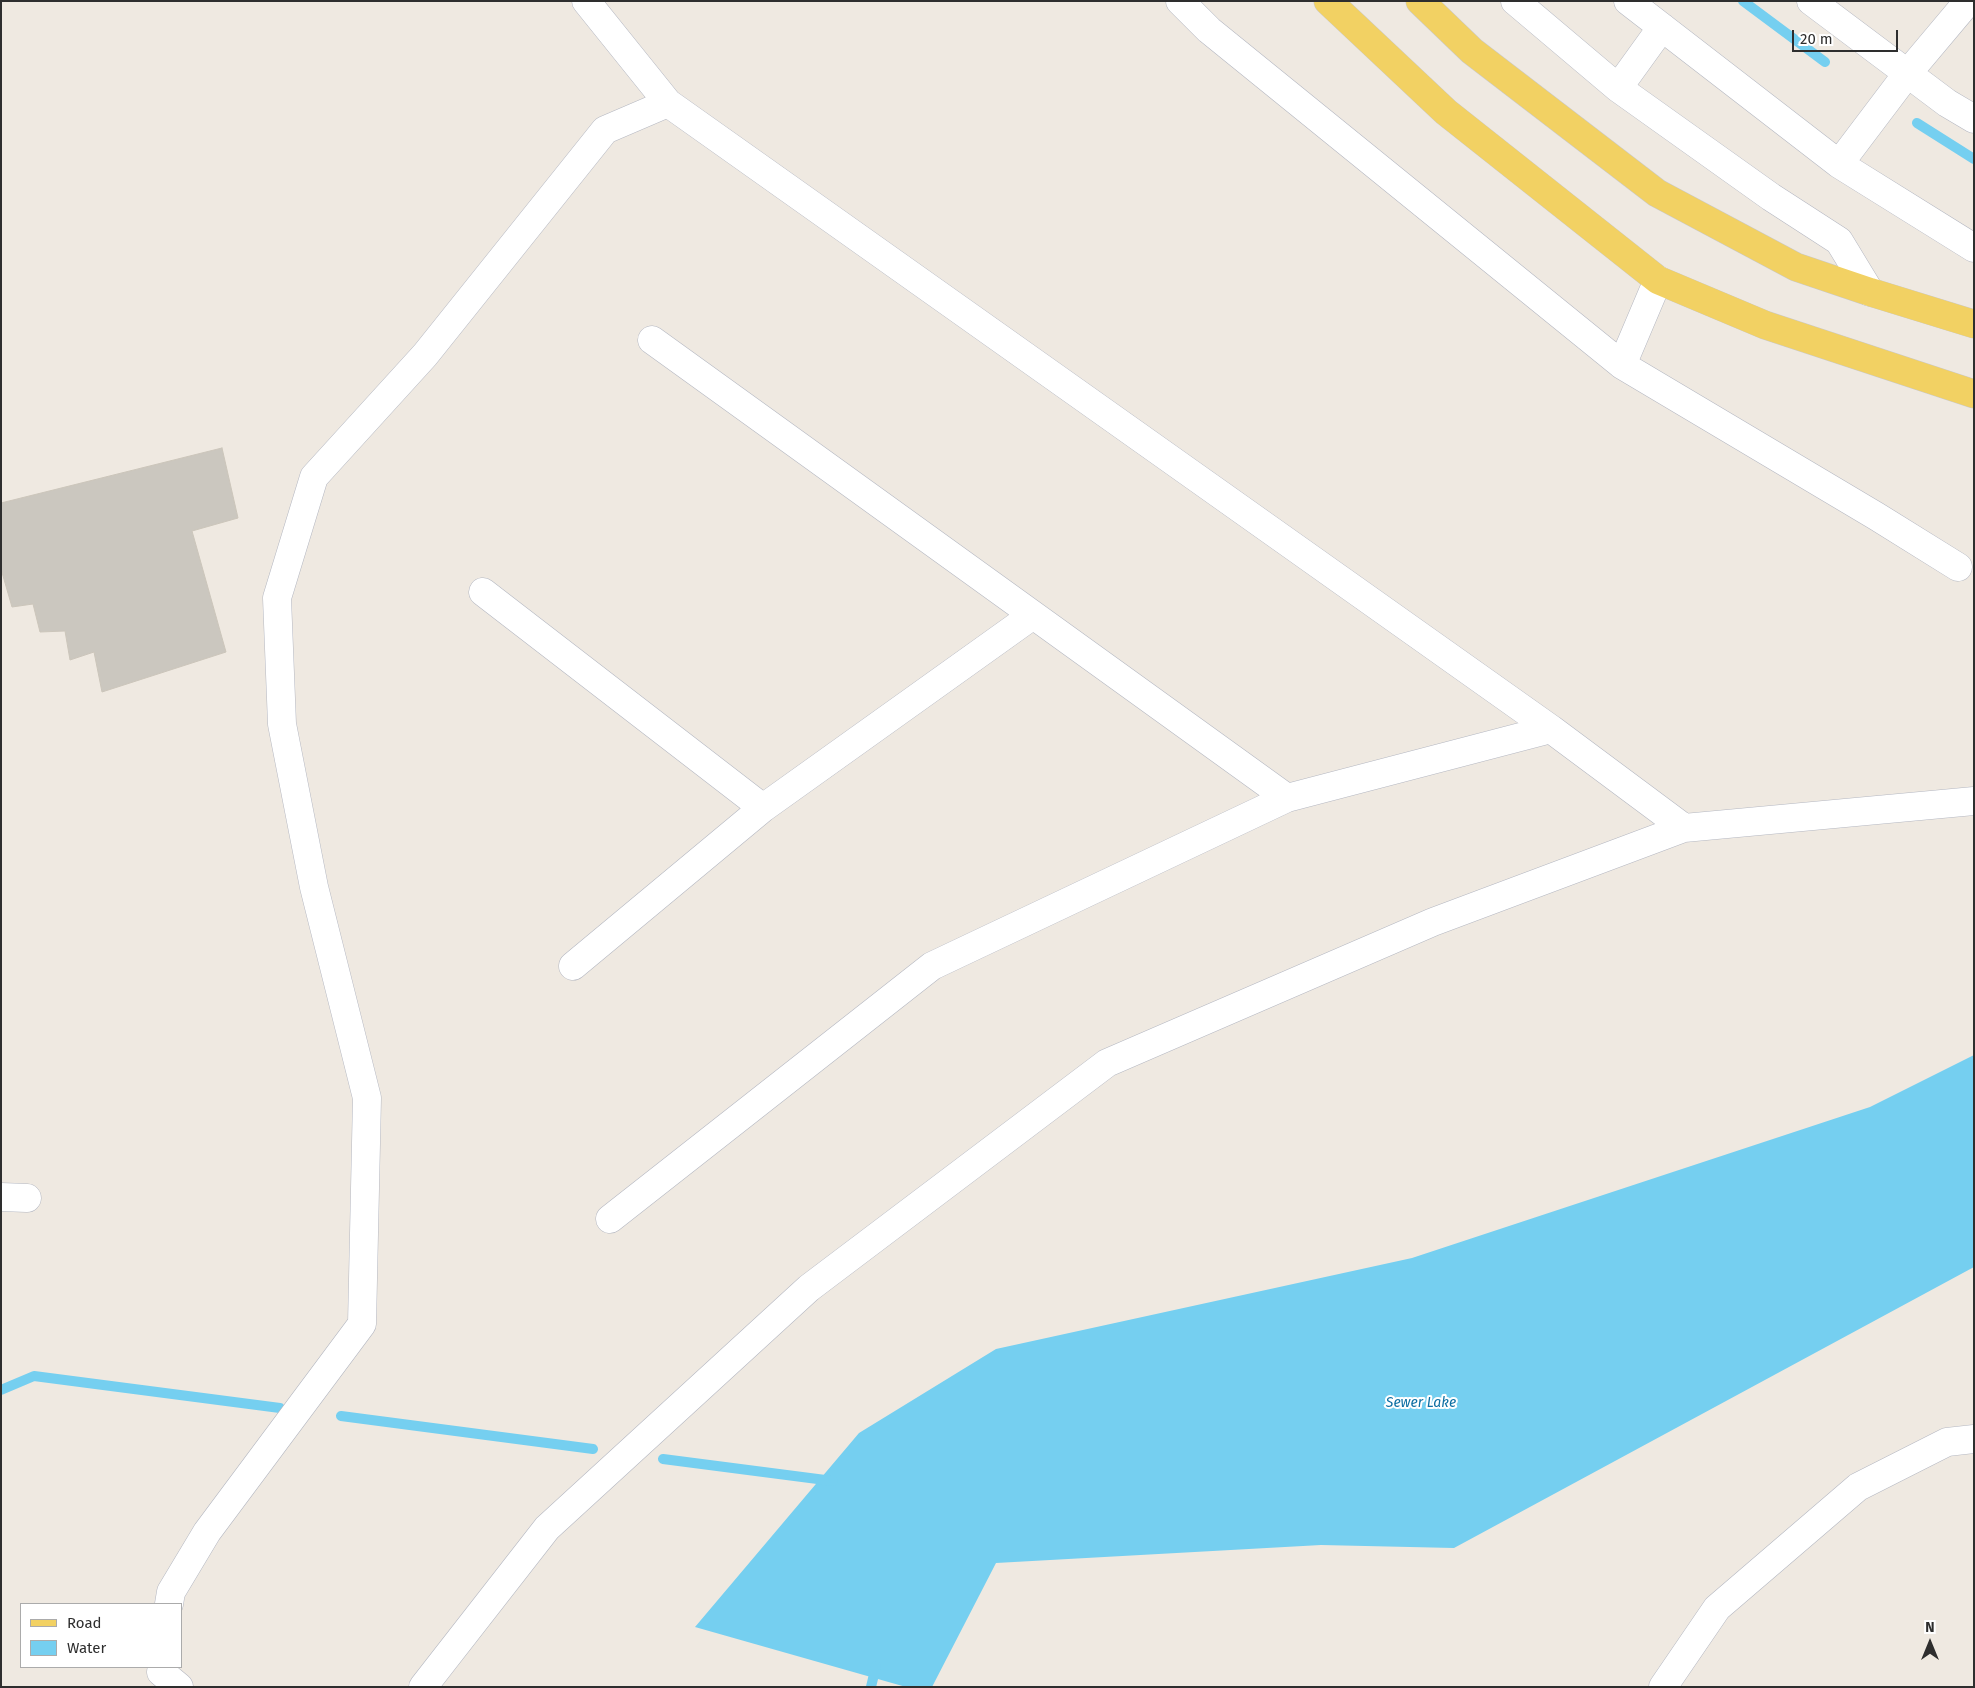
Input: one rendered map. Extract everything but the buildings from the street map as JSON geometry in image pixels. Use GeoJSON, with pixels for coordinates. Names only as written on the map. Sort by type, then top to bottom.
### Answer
{"type":"FeatureCollection","features":[{"type":"Feature","properties":{"kind":"main road"},"geometry":{"type":"LineString","coordinates":[[1328,1],[1446,112],[1658,280],[1765,325],[1974,394]]}},
{"type":"Feature","properties":{"kind":"main road"},"geometry":{"type":"LineString","coordinates":[[1420,1],[1472,51],[1657,193],[1796,267],[1974,324]]}},
{"type":"Feature","properties":{"kind":"street"},"geometry":{"type":"LineString","coordinates":[[586,1],[668,103],[1551,730],[1684,828]]}},
{"type":"Feature","properties":{"kind":"street"},"geometry":{"type":"LineString","coordinates":[[1180,1],[1209,30],[1622,365],[1958,567]]}},
{"type":"Feature","properties":{"kind":"street"},"geometry":{"type":"LineString","coordinates":[[1515,1],[1618,88],[1772,197],[1840,241],[1870,292]]}},
{"type":"Feature","properties":{"kind":"street"},"geometry":{"type":"LineString","coordinates":[[1628,1],[1839,164],[1974,248]]}},
{"type":"Feature","properties":{"kind":"street"},"geometry":{"type":"LineString","coordinates":[[1812,1],[1947,103],[1974,120]]}},
{"type":"Feature","properties":{"kind":"street"},"geometry":{"type":"LineString","coordinates":[[1839,164],[1908,74],[1965,5],[1966,1]]}},
{"type":"Feature","properties":{"kind":"street"},"geometry":{"type":"LineString","coordinates":[[1618,88],[1662,27]]}},
{"type":"Feature","properties":{"kind":"street"},"geometry":{"type":"LineString","coordinates":[[169,1603],[171,1592],[207,1532],[362,1324],[366,1098],[314,887],[282,724],[277,598],[314,477],[425,356],[604,130],[668,103]]}},
{"type":"Feature","properties":{"kind":"street"},"geometry":{"type":"LineString","coordinates":[[1622,365],[1658,280]]}},
{"type":"Feature","properties":{"kind":"street"},"geometry":{"type":"LineString","coordinates":[[652,340],[1287,798]]}},
{"type":"Feature","properties":{"kind":"street"},"geometry":{"type":"LineString","coordinates":[[483,592],[763,808]]}},
{"type":"Feature","properties":{"kind":"street"},"geometry":{"type":"LineString","coordinates":[[573,966],[763,808],[1033,615]]}},
{"type":"Feature","properties":{"kind":"street"},"geometry":{"type":"LineString","coordinates":[[610,1219],[932,966],[1287,798],[1551,730]]}},
{"type":"Feature","properties":{"kind":"street"},"geometry":{"type":"LineString","coordinates":[[423,1687],[547,1528],[809,1288],[1107,1063],[1433,922],[1684,828],[1974,801]]}},
{"type":"Feature","properties":{"kind":"street"},"geometry":{"type":"LineString","coordinates":[[1663,1687],[1717,1608],[1858,1487],[1947,1442],[1974,1440]]}},
{"type":"Feature","properties":{"kind":"water","name":"Sewer Lake"},"geometry":{"type":"Polygon","coordinates":[[[1974,1055],[1974,1267],[1454,1548],[1321,1545],[996,1563],[932,1687],[906,1687],[695,1627],[859,1433],[996,1349],[1412,1258],[1870,1107],[1974,1055]]]}},
{"type":"Feature","properties":{"kind":"waterway"},"geometry":{"type":"LineString","coordinates":[[1743,1],[1825,62]]}},
{"type":"Feature","properties":{"kind":"waterway"},"geometry":{"type":"LineString","coordinates":[[1917,123],[1974,159]]}},
{"type":"Feature","properties":{"kind":"waterway"},"geometry":{"type":"LineString","coordinates":[[1,1390],[34,1376],[280,1408]]}},
{"type":"Feature","properties":{"kind":"waterway"},"geometry":{"type":"LineString","coordinates":[[341,1416],[593,1449]]}},
{"type":"Feature","properties":{"kind":"waterway"},"geometry":{"type":"LineString","coordinates":[[663,1459],[833,1481]]}},
{"type":"Feature","properties":{"kind":"waterway"},"geometry":{"type":"LineString","coordinates":[[871,1687],[876,1666]]}}]}
